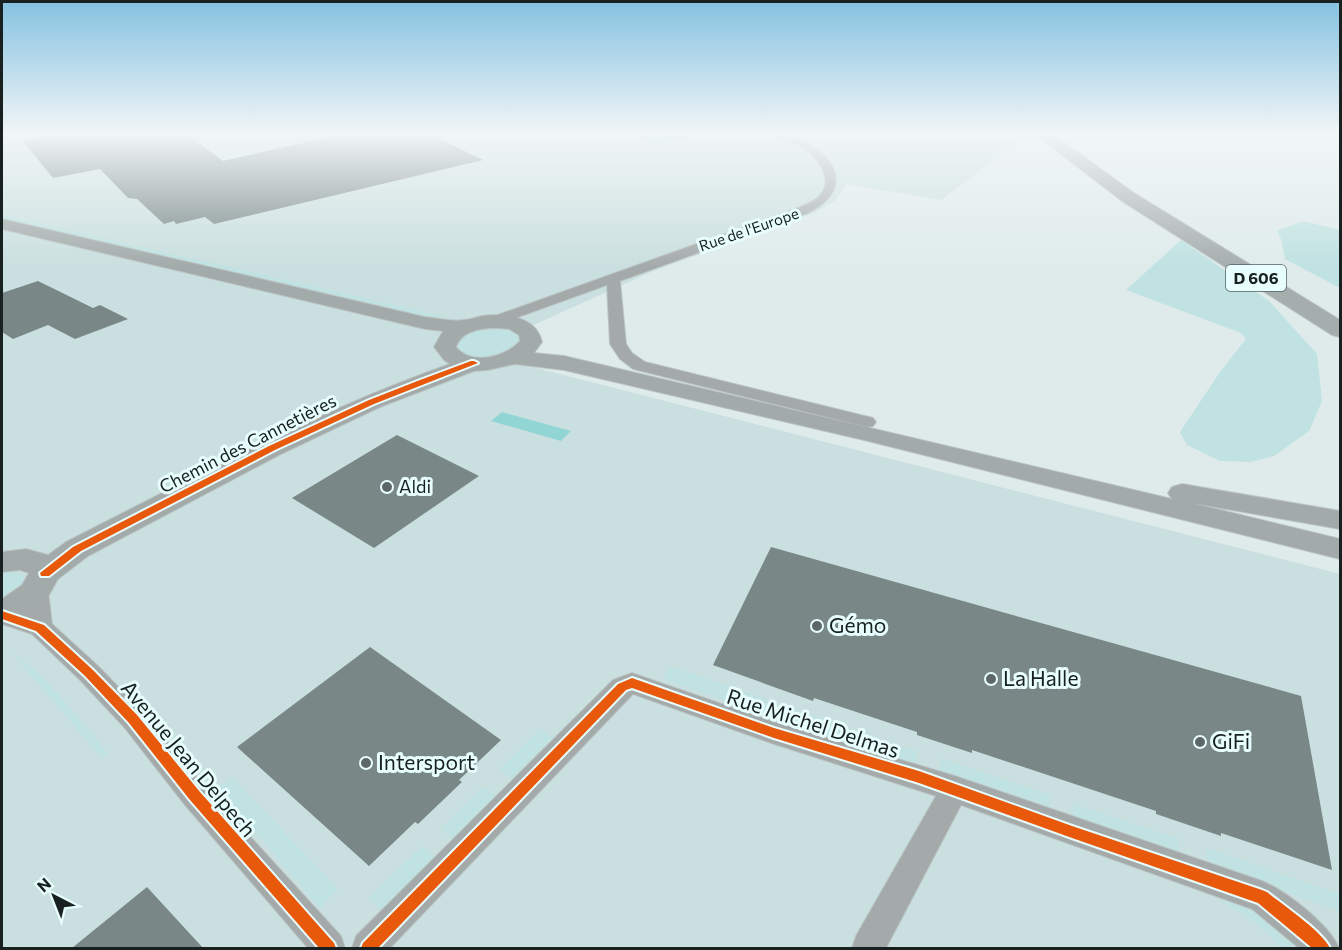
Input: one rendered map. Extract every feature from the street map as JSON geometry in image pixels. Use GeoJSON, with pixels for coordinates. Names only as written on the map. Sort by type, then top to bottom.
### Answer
{"type":"FeatureCollection","features":[{"type":"Feature","properties":{"kind":"main road","name":"D 606"},"geometry":{"type":"LineString","coordinates":[[1103,178],[1128,197],[1341,330]]}},
{"type":"Feature","properties":{"kind":"main road"},"geometry":{"type":"LineString","coordinates":[[2,224],[425,323],[464,327],[494,321],[514,324],[524,343],[587,368],[1335,544]]}},
{"type":"Feature","properties":{"kind":"main road"},"geometry":{"type":"LineString","coordinates":[[2,232],[418,329],[447,347],[463,361],[495,362],[524,343]]}},
{"type":"Feature","properties":{"kind":"main road","name":"D 606"},"geometry":{"type":"LineString","coordinates":[[1303,308],[1318,324],[1341,341]]}},
{"type":"Feature","properties":{"kind":"main road","name":"Chemin des Cannetières"},"geometry":{"type":"LineString","coordinates":[[384,396],[428,368],[447,347],[456,331],[464,327]]}},
{"type":"Feature","properties":{"kind":"main road"},"geometry":{"type":"LineString","coordinates":[[524,343],[571,358],[867,422],[1144,486],[1341,520]]}},
{"type":"Feature","properties":{"kind":"main road","name":"Chemin des Cannetières"},"geometry":{"type":"LineString","coordinates":[[2,614],[27,599],[28,571],[77,549],[238,466],[384,396],[474,363]]}},
{"type":"Feature","properties":{"kind":"main road"},"geometry":{"type":"LineString","coordinates":[[1144,486],[1335,544]]}},
{"type":"Feature","properties":{"kind":"street","name":"Rue de l'Europe"},"geometry":{"type":"LineString","coordinates":[[494,321],[804,210],[821,201],[830,192],[831,178]]}},
{"type":"Feature","properties":{"kind":"street"},"geometry":{"type":"LineString","coordinates":[[613,278],[618,344],[626,356],[639,366],[867,422]]}},
{"type":"Feature","properties":{"kind":"street","name":"Rue de l'Europe"},"geometry":{"type":"LineString","coordinates":[[524,343],[549,307],[579,290]]}},
{"type":"Feature","properties":{"kind":"street"},"geometry":{"type":"LineString","coordinates":[[28,571],[40,628]]}},
{"type":"Feature","properties":{"kind":"street","name":"Avenue Jean Delpech"},"geometry":{"type":"LineString","coordinates":[[2,614],[40,628],[89,673],[133,719],[203,805],[329,948]]}},
{"type":"Feature","properties":{"kind":"street","name":"Rue Michel Delmas"},"geometry":{"type":"LineString","coordinates":[[368,948],[626,684],[638,683],[774,733],[955,789],[1094,840],[1199,873],[1262,897],[1322,948]]}},
{"type":"Feature","properties":{"kind":"street"},"geometry":{"type":"LineString","coordinates":[[868,948],[955,789]]}},
{"type":"Feature","properties":{"kind":"shaded area"},"geometry":{"type":"Polygon","coordinates":[[[2,178],[970,178],[941,200],[847,184],[835,201],[814,213],[653,271],[474,352],[1340,574],[1340,948],[2,948],[2,178]]]}},
{"type":"Feature","properties":{"kind":"shaded area"},"geometry":{"type":"Polygon","coordinates":[[[2,215],[457,321],[439,321],[2,223],[2,215]]]}},
{"type":"Feature","properties":{"kind":"shaded area"},"geometry":{"type":"Polygon","coordinates":[[[1303,221],[1340,230],[1340,288],[1285,259],[1277,231],[1303,221]]]}},
{"type":"Feature","properties":{"kind":"shaded area"},"geometry":{"type":"Polygon","coordinates":[[[1181,240],[1269,301],[1317,354],[1322,401],[1309,431],[1274,456],[1251,462],[1220,461],[1187,445],[1180,432],[1220,372],[1246,339],[1241,333],[1126,290],[1181,240]]]}},
{"type":"Feature","properties":{"kind":"shaded area"},"geometry":{"type":"Polygon","coordinates":[[[489,326],[513,330],[521,341],[508,352],[491,357],[474,357],[458,350],[458,340],[470,331],[489,326]]]}},
{"type":"Feature","properties":{"kind":"shaded area"},"geometry":{"type":"Polygon","coordinates":[[[15,571],[24,576],[24,584],[2,601],[2,572],[15,571]]]}},
{"type":"Feature","properties":{"kind":"shaded area"},"geometry":{"type":"Polygon","coordinates":[[[9,652],[19,658],[32,668],[46,682],[108,753],[101,758],[15,656],[9,652]]]}},
{"type":"Feature","properties":{"kind":"shaded area"},"geometry":{"type":"Polygon","coordinates":[[[670,666],[775,702],[770,715],[663,679],[670,666]]]}},
{"type":"Feature","properties":{"kind":"shaded area"},"geometry":{"type":"Polygon","coordinates":[[[795,709],[918,752],[914,766],[790,722],[795,709]]]}},
{"type":"Feature","properties":{"kind":"shaded area"},"geometry":{"type":"Polygon","coordinates":[[[540,729],[553,738],[512,779],[499,770],[540,729]]]}},
{"type":"Feature","properties":{"kind":"shaded area"},"geometry":{"type":"Polygon","coordinates":[[[941,758],[1050,795],[1049,811],[938,773],[941,758]]]}},
{"type":"Feature","properties":{"kind":"shaded area"},"geometry":{"type":"Polygon","coordinates":[[[232,777],[338,889],[320,908],[218,788],[232,777]]]}},
{"type":"Feature","properties":{"kind":"shaded area"},"geometry":{"type":"Polygon","coordinates":[[[483,786],[496,796],[453,839],[441,829],[483,786]]]}},
{"type":"Feature","properties":{"kind":"shaded area"},"geometry":{"type":"Polygon","coordinates":[[[1073,804],[1178,839],[1179,856],[1072,820],[1073,804]]]}},
{"type":"Feature","properties":{"kind":"shaded area"},"geometry":{"type":"Polygon","coordinates":[[[422,846],[436,858],[383,911],[369,898],[422,846]]]}},
{"type":"Feature","properties":{"kind":"shaded area"},"geometry":{"type":"Polygon","coordinates":[[[1206,848],[1340,894],[1340,911],[1207,865],[1206,848]]]}},
{"type":"Feature","properties":{"kind":"shaded area"},"geometry":{"type":"Polygon","coordinates":[[[1221,888],[1291,928],[1311,948],[1283,948],[1251,919],[1221,901],[1221,888]]]}},
{"type":"Feature","properties":{"kind":"water"},"geometry":{"type":"Polygon","coordinates":[[[502,412],[571,431],[561,441],[491,421],[502,412]]]}},
{"type":"Feature","properties":{"kind":"building"},"geometry":{"type":"Polygon","coordinates":[[[109,178],[406,178],[214,224],[205,217],[176,224],[174,221],[164,224],[137,199],[128,198],[109,178]]]}},
{"type":"Feature","properties":{"kind":"building"},"geometry":{"type":"Polygon","coordinates":[[[38,281],[93,308],[100,305],[128,319],[75,339],[48,325],[13,339],[2,332],[2,293],[38,281]]]}},
{"type":"Feature","properties":{"kind":"building","name":"Aldi"},"geometry":{"type":"Polygon","coordinates":[[[397,435],[479,476],[374,548],[292,498],[397,435]]]}},
{"type":"Feature","properties":{"kind":"building"},"geometry":{"type":"Polygon","coordinates":[[[771,547],[1301,696],[1332,870],[1221,833],[1221,836],[1156,814],[1156,811],[972,750],[972,753],[917,735],[917,732],[814,698],[813,701],[713,665],[771,547]]]}},
{"type":"Feature","properties":{"kind":"building","name":"Intersport"},"geometry":{"type":"Polygon","coordinates":[[[370,647],[501,740],[418,824],[415,822],[369,866],[237,747],[370,647]]]}},
{"type":"Feature","properties":{"kind":"building"},"geometry":{"type":"Polygon","coordinates":[[[147,887],[203,948],[72,948],[147,887]]]}},
{"type":"Feature","properties":{"kind":"cycle path"},"geometry":{"type":"LineString","coordinates":[[45,573],[77,549],[272,448],[372,402],[474,363]]}},
{"type":"Feature","properties":{"kind":"cycle path"},"geometry":{"type":"LineString","coordinates":[[2,615],[40,628],[89,673],[133,719],[195,796],[329,948]]}},
{"type":"Feature","properties":{"kind":"cycle path"},"geometry":{"type":"LineString","coordinates":[[368,948],[622,687],[632,683],[774,733],[919,777],[1262,897],[1322,948]]}},
{"type":"Feature","properties":{"kind":"place","name":"Aldi"},"geometry":{"type":"Point","coordinates":[387,487]}},
{"type":"Feature","properties":{"kind":"place","name":"Gémo"},"geometry":{"type":"Point","coordinates":[817,626]}},
{"type":"Feature","properties":{"kind":"place","name":"La Halle"},"geometry":{"type":"Point","coordinates":[991,679]}},
{"type":"Feature","properties":{"kind":"place","name":"GiFi"},"geometry":{"type":"Point","coordinates":[1200,742]}},
{"type":"Feature","properties":{"kind":"place","name":"Intersport"},"geometry":{"type":"Point","coordinates":[366,763]}}]}
